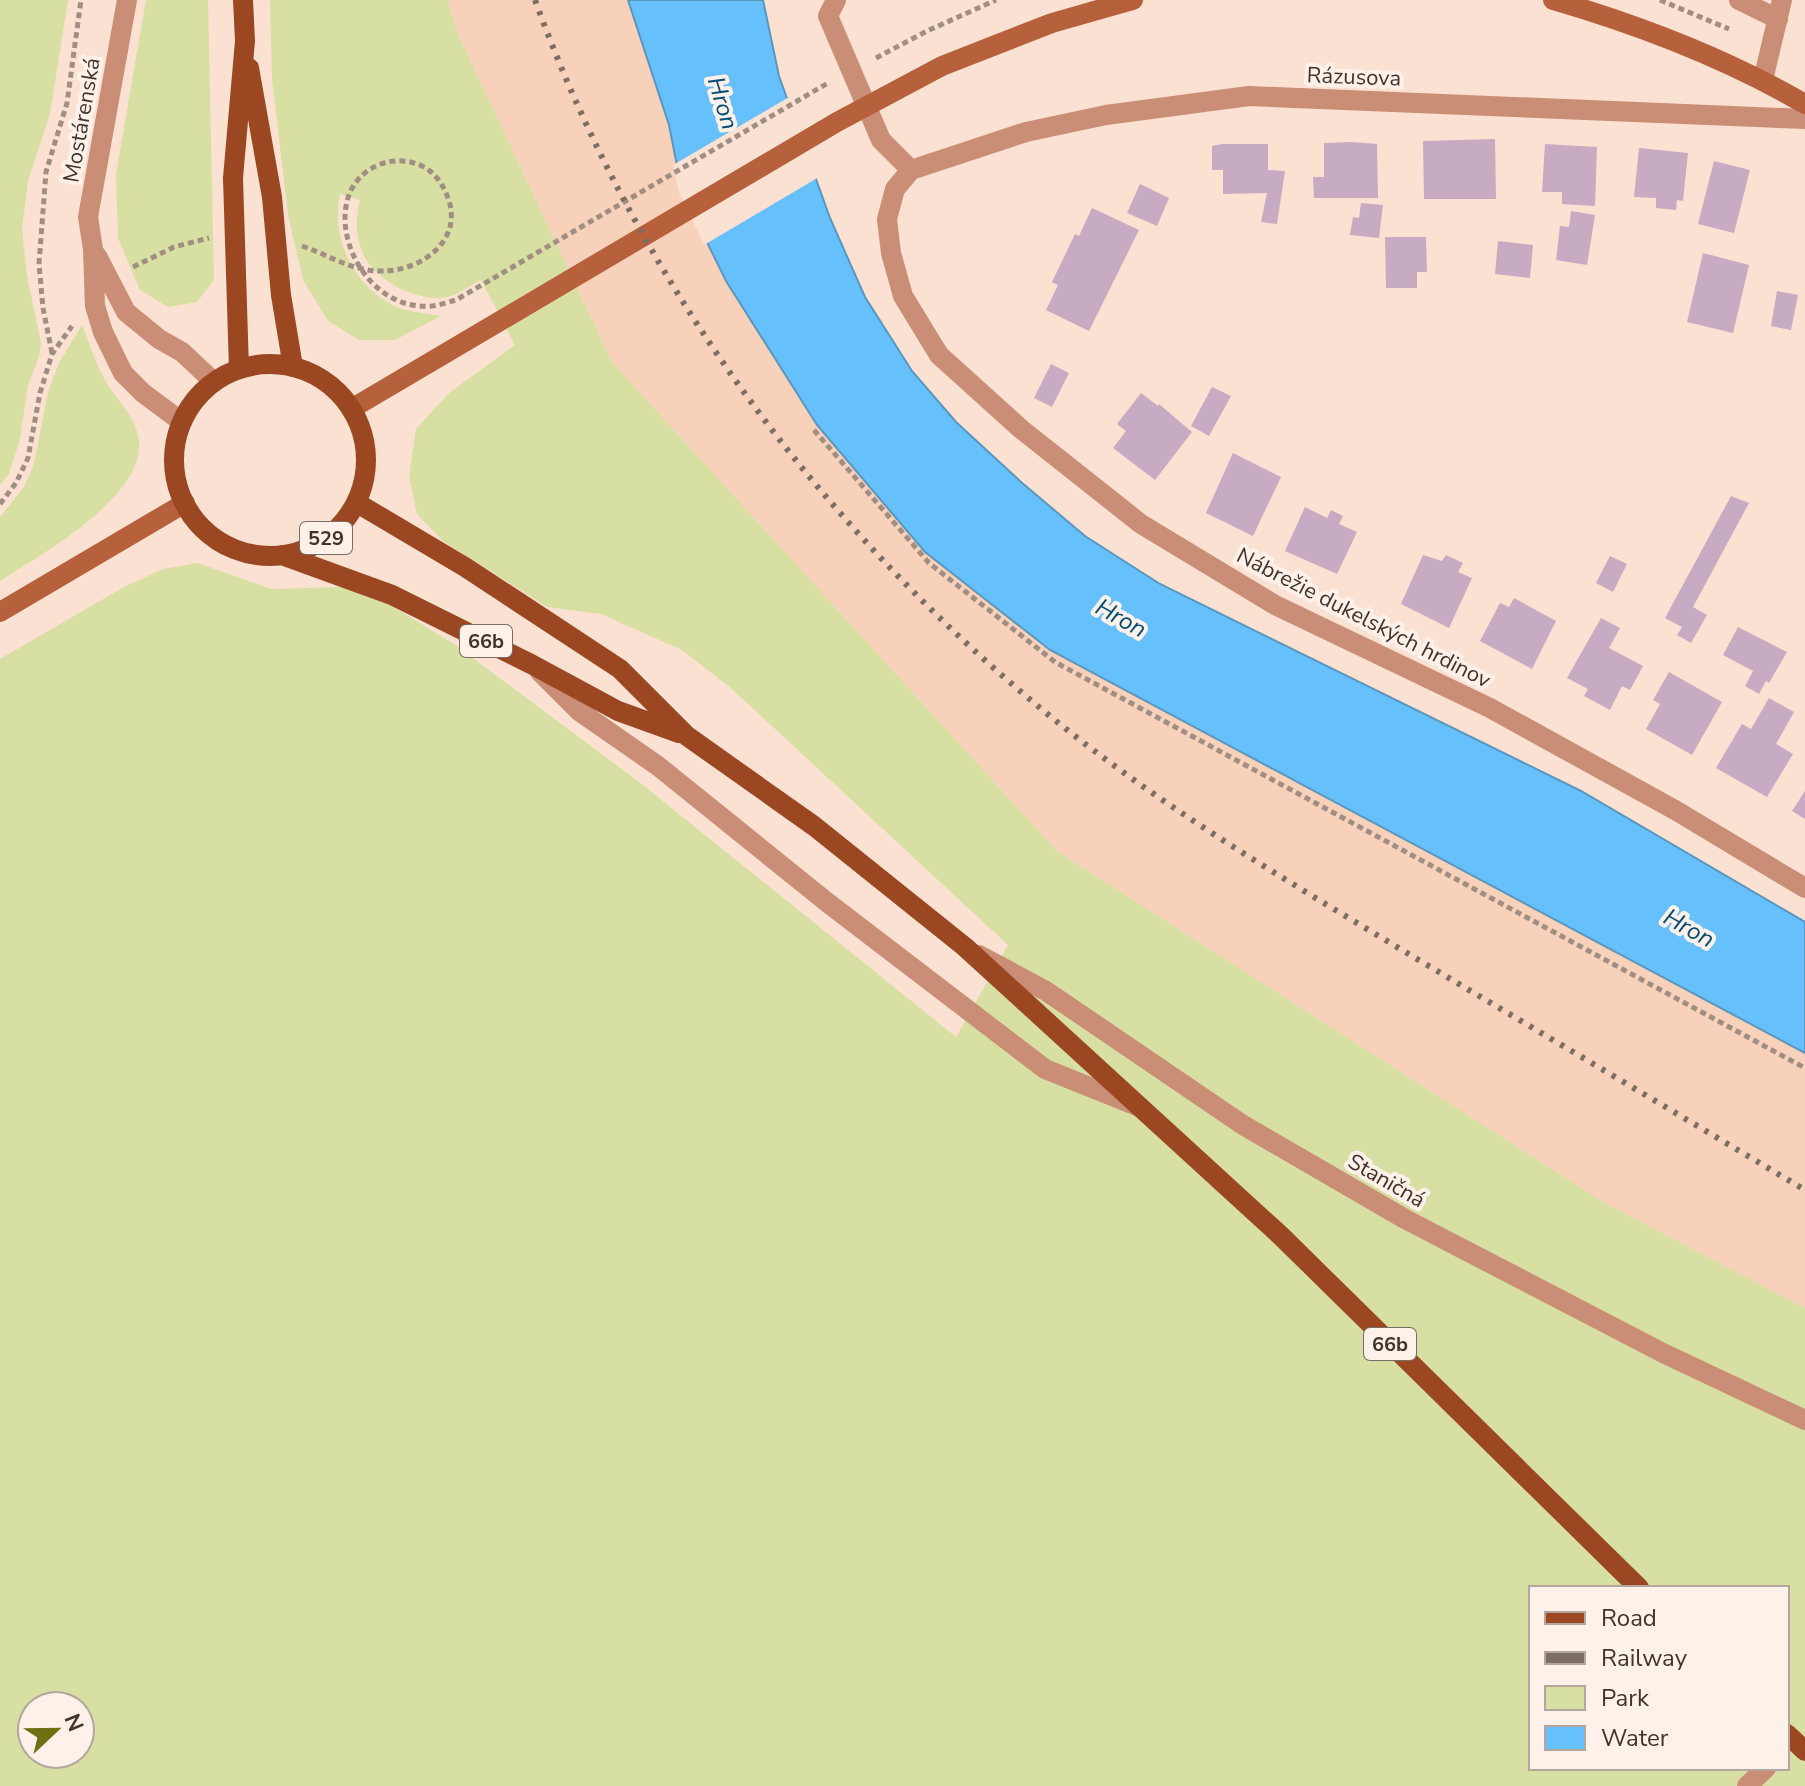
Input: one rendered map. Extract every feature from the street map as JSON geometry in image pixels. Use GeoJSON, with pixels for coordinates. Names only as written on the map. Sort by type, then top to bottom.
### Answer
{"type":"FeatureCollection","features":[{"type":"Feature","properties":{"kind":"main road"},"geometry":{"type":"LineString","coordinates":[[243,0],[245,41],[272,197],[281,295],[293,367]]}},
{"type":"Feature","properties":{"kind":"main road"},"geometry":{"type":"LineString","coordinates":[[351,409],[837,122],[942,66],[1052,23],[1133,0]]}},
{"type":"Feature","properties":{"kind":"main road"},"geometry":{"type":"LineString","coordinates":[[1553,0],[1599,13],[1763,80],[1805,104]]}},
{"type":"Feature","properties":{"kind":"main road"},"geometry":{"type":"LineString","coordinates":[[239,369],[233,178],[245,41]]}},
{"type":"Feature","properties":{"kind":"main road","name":"529"},"geometry":{"type":"LineString","coordinates":[[266,364],[293,367],[316,375],[336,390],[351,409],[365,445],[363,484],[357,503],[343,523],[325,539],[304,550],[282,555],[258,555],[236,550],[215,539],[198,523],[185,503],[177,484],[174,463],[182,422],[195,399],[214,382],[239,369],[266,364]]}},
{"type":"Feature","properties":{"kind":"main road"},"geometry":{"type":"LineString","coordinates":[[0,612],[185,503]]}},
{"type":"Feature","properties":{"kind":"main road","name":"66b"},"geometry":{"type":"LineString","coordinates":[[357,503],[465,567],[620,669],[687,736],[814,826],[965,947],[1280,1235],[1637,1586]]}},
{"type":"Feature","properties":{"kind":"main road","name":"66b"},"geometry":{"type":"LineString","coordinates":[[282,555],[392,595],[618,711],[687,736]]}},
{"type":"Feature","properties":{"kind":"street","name":"Mostárenská"},"geometry":{"type":"LineString","coordinates":[[127,0],[88,217],[93,249],[95,306],[103,332],[123,373],[143,393],[182,422]]}},
{"type":"Feature","properties":{"kind":"street"},"geometry":{"type":"LineString","coordinates":[[836,0],[828,16],[881,140],[911,170]]}},
{"type":"Feature","properties":{"kind":"street"},"geometry":{"type":"LineString","coordinates":[[1739,0],[1780,10],[1763,80]]}},
{"type":"Feature","properties":{"kind":"street","name":"Rázusova"},"geometry":{"type":"LineString","coordinates":[[911,170],[1026,132],[1106,115],[1249,96],[1805,119]]}},
{"type":"Feature","properties":{"kind":"street","name":"Nábrežie dukelských hrdinov"},"geometry":{"type":"LineString","coordinates":[[911,170],[895,189],[887,219],[891,253],[903,296],[939,355],[1021,429],[1141,524],[1275,605],[1490,708],[1675,810],[1805,888]]}},
{"type":"Feature","properties":{"kind":"street","name":"Mostárenská"},"geometry":{"type":"LineString","coordinates":[[93,249],[126,312],[159,339],[182,352],[214,382]]}},
{"type":"Feature","properties":{"kind":"street"},"geometry":{"type":"LineString","coordinates":[[531,664],[579,711],[658,766],[948,997],[1045,1069],[1137,1106]]}},
{"type":"Feature","properties":{"kind":"street","name":"Staničná"},"geometry":{"type":"LineString","coordinates":[[965,947],[1046,991],[1256,1133],[1405,1219],[1663,1353],[1805,1420]]}},
{"type":"Feature","properties":{"kind":"street"},"geometry":{"type":"LineString","coordinates":[[1747,1786],[1764,1770]]}},
{"type":"Feature","properties":{"kind":"path"},"geometry":{"type":"LineString","coordinates":[[52,354],[39,264],[46,172],[67,103],[81,0]]}},
{"type":"Feature","properties":{"kind":"path"},"geometry":{"type":"LineString","coordinates":[[874,59],[996,0]]}},
{"type":"Feature","properties":{"kind":"path"},"geometry":{"type":"LineString","coordinates":[[1660,0],[1772,45]]}},
{"type":"Feature","properties":{"kind":"path"},"geometry":{"type":"LineString","coordinates":[[347,205],[347,237],[352,255],[364,277],[395,298],[414,304],[431,306],[456,300],[833,81]]}},
{"type":"Feature","properties":{"kind":"path"},"geometry":{"type":"LineString","coordinates":[[0,504],[16,483],[28,458],[40,393],[52,354],[59,344]]}},
{"type":"Feature","properties":{"kind":"path"},"geometry":{"type":"LineString","coordinates":[[814,430],[929,563],[1055,662],[1805,1068]]}},
{"type":"Feature","properties":{"kind":"shaded area"},"geometry":{"type":"Polygon","coordinates":[[[448,0],[628,0],[669,125],[682,191],[925,552],[1050,650],[1805,1053],[1805,1308],[1603,1202],[1057,851],[612,362],[457,32],[448,0]]]}},
{"type":"Feature","properties":{"kind":"green space"},"geometry":{"type":"Polygon","coordinates":[[[0,0],[68,0],[50,114],[28,181],[22,229],[27,276],[41,343],[28,385],[20,439],[9,474],[0,485],[0,0]]]}},
{"type":"Feature","properties":{"kind":"green space"},"geometry":{"type":"Polygon","coordinates":[[[146,0],[208,0],[214,280],[197,302],[168,307],[140,290],[118,238],[116,174],[146,0]]]}},
{"type":"Feature","properties":{"kind":"green space"},"geometry":{"type":"Polygon","coordinates":[[[270,0],[448,0],[457,32],[612,362],[1057,851],[1603,1202],[1805,1308],[1805,1786],[0,1786],[0,659],[124,587],[163,569],[198,563],[271,589],[343,587],[379,598],[454,644],[643,785],[956,1037],[1008,945],[732,689],[682,650],[601,614],[547,607],[443,541],[417,514],[409,476],[416,429],[449,393],[515,345],[481,280],[452,296],[436,298],[397,287],[375,270],[361,249],[357,224],[360,200],[340,194],[338,210],[342,243],[366,285],[392,305],[441,316],[395,340],[359,340],[328,321],[303,280],[288,215],[272,79],[270,0]]]}},
{"type":"Feature","properties":{"kind":"green space"},"geometry":{"type":"Polygon","coordinates":[[[82,325],[106,382],[136,427],[138,457],[128,479],[89,520],[0,581],[0,517],[24,487],[34,464],[48,392],[59,363],[82,325]]]}},
{"type":"Feature","properties":{"kind":"water","name":"Hron"},"geometry":{"type":"Polygon","coordinates":[[[628,0],[763,0],[779,76],[830,218],[865,297],[912,371],[956,422],[1085,536],[1160,584],[1581,791],[1805,922],[1805,1053],[1050,650],[925,552],[817,425],[726,281],[682,191],[669,125],[628,0]]]}},
{"type":"Feature","properties":{"kind":"pier"},"geometry":{"type":"Polygon","coordinates":[[[791,96],[819,177],[704,245],[679,193],[673,165],[791,96]]]}},
{"type":"Feature","properties":{"kind":"building"},"geometry":{"type":"Polygon","coordinates":[[[1495,139],[1496,199],[1424,199],[1423,141],[1495,139]]]}},
{"type":"Feature","properties":{"kind":"building"},"geometry":{"type":"Polygon","coordinates":[[[1324,143],[1377,144],[1378,198],[1314,198],[1313,177],[1324,177],[1324,143]]]}},
{"type":"Feature","properties":{"kind":"building"},"geometry":{"type":"Polygon","coordinates":[[[1268,144],[1268,170],[1285,171],[1277,224],[1261,222],[1267,193],[1223,194],[1223,170],[1212,170],[1212,146],[1268,144]]]}},
{"type":"Feature","properties":{"kind":"building"},"geometry":{"type":"Polygon","coordinates":[[[1545,144],[1597,147],[1595,206],[1562,204],[1562,192],[1542,192],[1545,144]]]}},
{"type":"Feature","properties":{"kind":"building"},"geometry":{"type":"Polygon","coordinates":[[[1639,148],[1688,153],[1683,201],[1677,200],[1676,210],[1656,208],[1656,198],[1634,197],[1639,148]]]}},
{"type":"Feature","properties":{"kind":"building"},"geometry":{"type":"Polygon","coordinates":[[[1714,161],[1750,170],[1734,233],[1698,224],[1714,161]]]}},
{"type":"Feature","properties":{"kind":"building"},"geometry":{"type":"Polygon","coordinates":[[[1140,184],[1169,198],[1157,226],[1127,213],[1140,184]]]}},
{"type":"Feature","properties":{"kind":"building"},"geometry":{"type":"Polygon","coordinates":[[[1361,203],[1383,205],[1379,238],[1350,235],[1353,217],[1359,218],[1361,203]]]}},
{"type":"Feature","properties":{"kind":"building"},"geometry":{"type":"Polygon","coordinates":[[[1092,208],[1139,230],[1089,331],[1046,310],[1058,285],[1052,282],[1075,234],[1079,236],[1092,208]]]}},
{"type":"Feature","properties":{"kind":"building"},"geometry":{"type":"Polygon","coordinates":[[[1571,211],[1595,215],[1587,265],[1556,260],[1560,226],[1569,227],[1571,211]]]}},
{"type":"Feature","properties":{"kind":"building"},"geometry":{"type":"Polygon","coordinates":[[[1385,237],[1426,237],[1427,272],[1417,272],[1417,288],[1386,288],[1385,237]]]}},
{"type":"Feature","properties":{"kind":"building"},"geometry":{"type":"Polygon","coordinates":[[[1498,241],[1533,245],[1530,278],[1495,274],[1498,241]]]}},
{"type":"Feature","properties":{"kind":"building"},"geometry":{"type":"Polygon","coordinates":[[[1703,253],[1749,265],[1733,333],[1687,322],[1703,253]]]}},
{"type":"Feature","properties":{"kind":"building"},"geometry":{"type":"Polygon","coordinates":[[[1777,291],[1798,295],[1791,330],[1771,326],[1777,291]]]}},
{"type":"Feature","properties":{"kind":"building"},"geometry":{"type":"Polygon","coordinates":[[[1051,364],[1069,373],[1052,407],[1034,398],[1051,364]]]}},
{"type":"Feature","properties":{"kind":"building"},"geometry":{"type":"Polygon","coordinates":[[[1212,387],[1231,396],[1209,436],[1191,426],[1212,387]]]}},
{"type":"Feature","properties":{"kind":"building"},"geometry":{"type":"Polygon","coordinates":[[[1141,393],[1192,432],[1155,480],[1113,448],[1126,431],[1117,424],[1141,393]]]}},
{"type":"Feature","properties":{"kind":"building"},"geometry":{"type":"Polygon","coordinates":[[[1233,453],[1281,477],[1253,536],[1206,513],[1233,453]]]}},
{"type":"Feature","properties":{"kind":"building"},"geometry":{"type":"Polygon","coordinates":[[[1731,496],[1749,503],[1693,607],[1707,615],[1691,643],[1677,635],[1682,627],[1665,618],[1731,496]]]}},
{"type":"Feature","properties":{"kind":"building"},"geometry":{"type":"Polygon","coordinates":[[[1305,507],[1327,518],[1331,510],[1343,516],[1339,524],[1357,532],[1337,574],[1285,551],[1305,507]]]}},
{"type":"Feature","properties":{"kind":"building"},"geometry":{"type":"Polygon","coordinates":[[[1423,555],[1442,561],[1446,555],[1463,563],[1458,572],[1472,578],[1449,628],[1401,604],[1423,555]]]}},
{"type":"Feature","properties":{"kind":"building"},"geometry":{"type":"Polygon","coordinates":[[[1610,556],[1627,564],[1613,592],[1596,583],[1610,556]]]}},
{"type":"Feature","properties":{"kind":"building"},"geometry":{"type":"Polygon","coordinates":[[[1514,598],[1556,621],[1532,669],[1480,641],[1500,603],[1509,607],[1514,598]]]}},
{"type":"Feature","properties":{"kind":"building"},"geometry":{"type":"Polygon","coordinates":[[[1601,618],[1620,628],[1609,648],[1643,666],[1630,690],[1622,686],[1610,710],[1584,696],[1588,689],[1567,678],[1601,618]]]}},
{"type":"Feature","properties":{"kind":"building"},"geometry":{"type":"Polygon","coordinates":[[[1738,627],[1787,652],[1759,694],[1745,686],[1753,671],[1723,655],[1738,627]]]}},
{"type":"Feature","properties":{"kind":"building"},"geometry":{"type":"Polygon","coordinates":[[[1669,672],[1722,702],[1692,755],[1646,729],[1660,704],[1653,700],[1669,672]]]}},
{"type":"Feature","properties":{"kind":"building"},"geometry":{"type":"Polygon","coordinates":[[[1769,698],[1794,712],[1776,744],[1793,754],[1767,797],[1716,768],[1742,724],[1751,729],[1769,698]]]}},
{"type":"Feature","properties":{"kind":"building"},"geometry":{"type":"Polygon","coordinates":[[[1805,791],[1805,819],[1792,811],[1805,791]]]}},
{"type":"Feature","properties":{"kind":"railway"},"geometry":{"type":"LineString","coordinates":[[535,0],[576,102],[624,201],[679,296],[740,387],[807,474],[879,556],[957,634],[1083,742],[1221,839],[1805,1190]]}}]}
